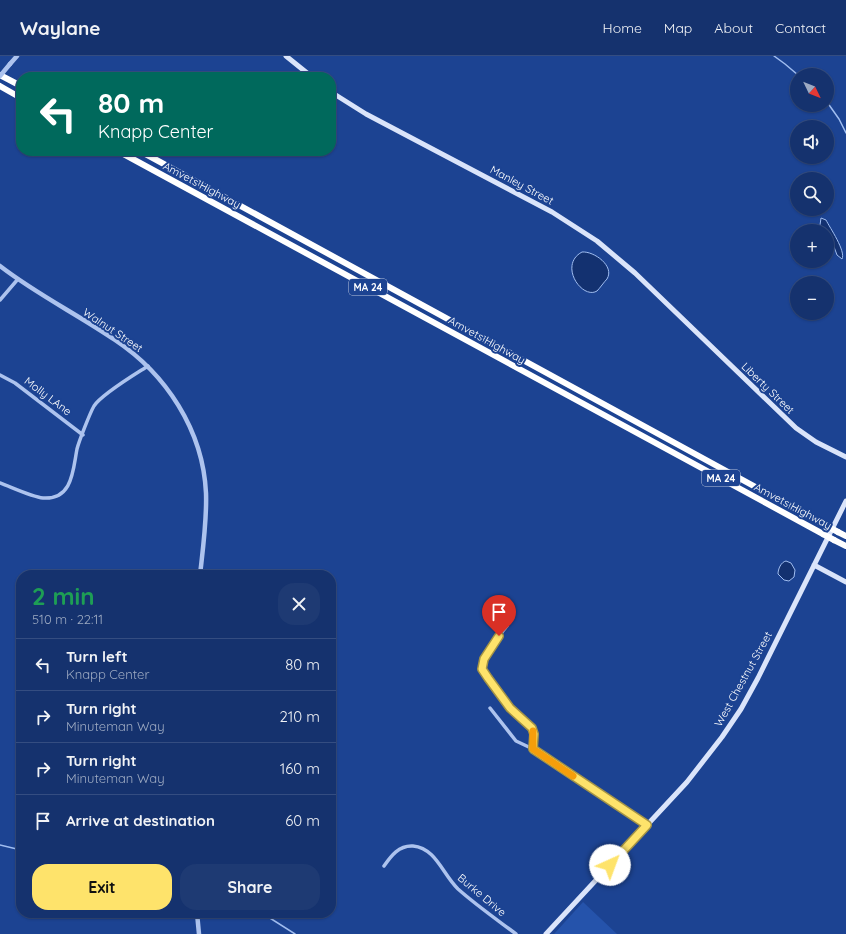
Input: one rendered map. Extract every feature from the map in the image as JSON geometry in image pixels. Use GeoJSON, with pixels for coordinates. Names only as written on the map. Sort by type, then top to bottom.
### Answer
{"type":"FeatureCollection","features":[{"type":"Feature","properties":{"kind":"highway"},"geometry":{"type":"LineString","coordinates":[[0,76],[16,84]]}},
{"type":"Feature","properties":{"kind":"highway"},"geometry":{"type":"LineString","coordinates":[[0,86],[16,95]]}},
{"type":"Feature","properties":{"kind":"highway","name":"Amvets Highway"},"geometry":{"type":"LineString","coordinates":[[127,156],[846,546]]}},
{"type":"Feature","properties":{"kind":"highway","name":"Amvets Highway"},"geometry":{"type":"LineString","coordinates":[[149,156],[846,536]]}},
{"type":"Feature","properties":{"kind":"main road"},"geometry":{"type":"LineString","coordinates":[[286,56],[306,72]]}},
{"type":"Feature","properties":{"kind":"main road","name":"Manley Street"},"geometry":{"type":"LineString","coordinates":[[336,95],[366,114],[508,188],[575,226],[616,256],[685,322]]}},
{"type":"Feature","properties":{"kind":"main road","name":"Liberty Street"},"geometry":{"type":"LineString","coordinates":[[685,322],[796,428],[816,442],[846,457]]}},
{"type":"Feature","properties":{"kind":"main road","name":"West Chestnut Street"},"geometry":{"type":"LineString","coordinates":[[546,934],[699,768],[732,722],[758,678],[846,501]]}},
{"type":"Feature","properties":{"kind":"main road"},"geometry":{"type":"LineString","coordinates":[[814,565],[846,582]]}},
{"type":"Feature","properties":{"kind":"street"},"geometry":{"type":"LineString","coordinates":[[0,76],[17,56]]}},
{"type":"Feature","properties":{"kind":"street","name":"Walnut Street"},"geometry":{"type":"LineString","coordinates":[[0,266],[18,279],[114,339],[148,366],[169,390],[182,410],[194,436],[201,460],[205,482],[206,503],[200,570]]}},
{"type":"Feature","properties":{"kind":"street"},"geometry":{"type":"LineString","coordinates":[[0,300],[18,279]]}},
{"type":"Feature","properties":{"kind":"street"},"geometry":{"type":"LineString","coordinates":[[0,483],[42,498],[51,498],[62,492],[69,485],[74,471],[78,448],[94,406],[102,397],[148,366]]}},
{"type":"Feature","properties":{"kind":"street","name":"Molly LAne"},"geometry":{"type":"LineString","coordinates":[[0,375],[15,383],[83,435]]}},
{"type":"Feature","properties":{"kind":"street"},"geometry":{"type":"LineString","coordinates":[[507,626],[486,656],[482,663],[482,669],[510,708],[532,728],[534,734],[533,749]]}},
{"type":"Feature","properties":{"kind":"street"},"geometry":{"type":"LineString","coordinates":[[490,708],[516,741],[533,749],[647,825]]}},
{"type":"Feature","properties":{"kind":"street","name":"Burke Drive"},"geometry":{"type":"LineString","coordinates":[[384,866],[394,853],[402,848],[409,846],[421,848],[431,855],[457,888],[516,934]]}},
{"type":"Feature","properties":{"kind":"street"},"geometry":{"type":"LineString","coordinates":[[197,918],[199,934]]}},
{"type":"Feature","properties":{"kind":"shaded area"},"geometry":{"type":"Polygon","coordinates":[[[821,218],[826,220],[828,224],[820,224],[821,218]]]}},
{"type":"Feature","properties":{"kind":"shaded area"},"geometry":{"type":"Polygon","coordinates":[[[834,235],[842,251],[842,259],[837,255],[834,247],[834,235]]]}},
{"type":"Feature","properties":{"kind":"shaded area"},"geometry":{"type":"Polygon","coordinates":[[[582,252],[592,254],[602,260],[608,269],[609,274],[607,279],[597,291],[585,291],[575,280],[572,272],[572,265],[575,258],[582,252]]]}},
{"type":"Feature","properties":{"kind":"shaded area"},"geometry":{"type":"Polygon","coordinates":[[[786,561],[791,563],[795,570],[794,577],[789,581],[784,580],[778,574],[780,566],[786,561]]]}},
{"type":"Feature","properties":{"kind":"shaded area"},"geometry":{"type":"Polygon","coordinates":[[[583,902],[617,934],[554,934],[583,902]]]}},
{"type":"Feature","properties":{"kind":"waterway"},"geometry":{"type":"LineString","coordinates":[[774,56],[790,68]]}},
{"type":"Feature","properties":{"kind":"waterway"},"geometry":{"type":"LineString","coordinates":[[834,112],[846,133]]}},
{"type":"Feature","properties":{"kind":"waterway"},"geometry":{"type":"LineString","coordinates":[[0,845],[16,849]]}},
{"type":"Feature","properties":{"kind":"waterway"},"geometry":{"type":"LineString","coordinates":[[270,918],[295,934]]}},
{"type":"Feature","properties":{"kind":"slow traffic"},"geometry":{"type":"LineString","coordinates":[[533,731],[533,749],[573,776]]}},
{"type":"Feature","properties":{"kind":"route"},"geometry":{"type":"LineString","coordinates":[[499,636],[484,659],[482,669],[515,714],[532,728],[534,734],[533,749],[647,825],[610,865]]}}]}
